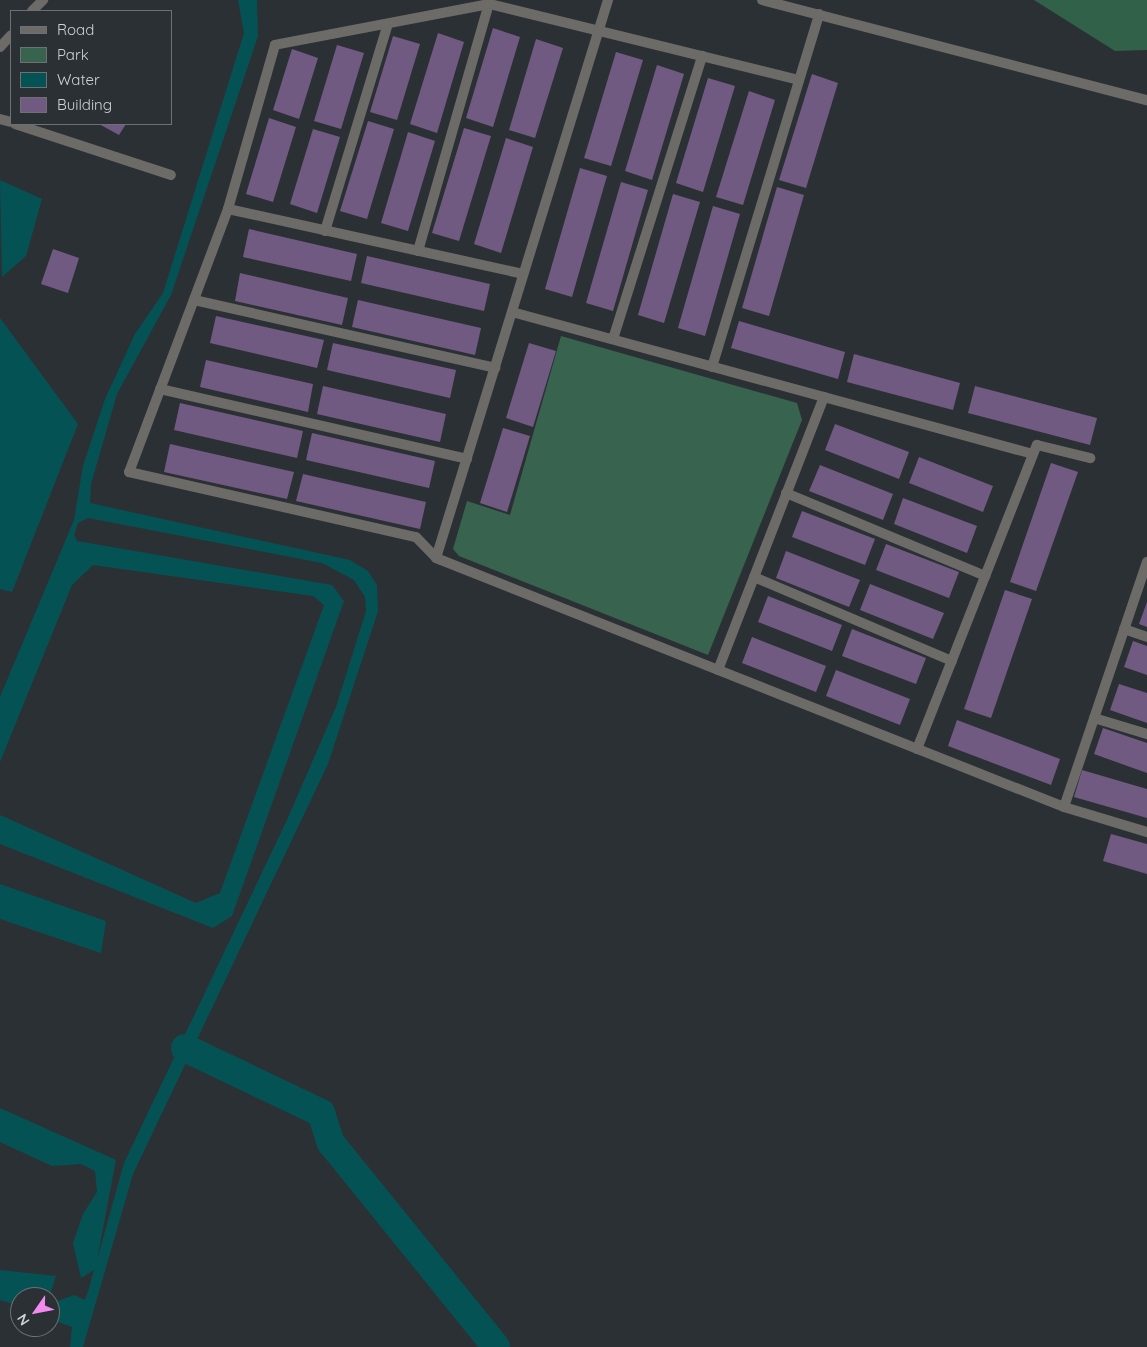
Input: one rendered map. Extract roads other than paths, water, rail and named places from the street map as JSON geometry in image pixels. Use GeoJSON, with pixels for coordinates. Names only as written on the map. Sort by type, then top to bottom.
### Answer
{"type":"FeatureCollection","features":[{"type":"Feature","properties":{"kind":"street"},"geometry":{"type":"LineString","coordinates":[[33,10],[43,0]]}},
{"type":"Feature","properties":{"kind":"street"},"geometry":{"type":"LineString","coordinates":[[436,558],[608,0]]}},
{"type":"Feature","properties":{"kind":"street"},"geometry":{"type":"LineString","coordinates":[[762,0],[1147,100]]}},
{"type":"Feature","properties":{"kind":"street"},"geometry":{"type":"LineString","coordinates":[[418,251],[489,4]]}},
{"type":"Feature","properties":{"kind":"street"},"geometry":{"type":"LineString","coordinates":[[799,80],[489,4],[275,45],[228,209],[129,472],[416,537],[436,558],[1064,807],[1147,832]]}},
{"type":"Feature","properties":{"kind":"street"},"geometry":{"type":"LineString","coordinates":[[712,366],[818,14]]}},
{"type":"Feature","properties":{"kind":"street"},"geometry":{"type":"LineString","coordinates":[[324,230],[388,24]]}},
{"type":"Feature","properties":{"kind":"street"},"geometry":{"type":"LineString","coordinates":[[0,47],[10,35]]}},
{"type":"Feature","properties":{"kind":"street"},"geometry":{"type":"LineString","coordinates":[[613,339],[702,56]]}},
{"type":"Feature","properties":{"kind":"street"},"geometry":{"type":"LineString","coordinates":[[18,125],[171,175]]}},
{"type":"Feature","properties":{"kind":"street"},"geometry":{"type":"LineString","coordinates":[[228,209],[524,274]]}},
{"type":"Feature","properties":{"kind":"street"},"geometry":{"type":"LineString","coordinates":[[194,300],[495,368]]}},
{"type":"Feature","properties":{"kind":"street"},"geometry":{"type":"LineString","coordinates":[[512,312],[1033,454]]}},
{"type":"Feature","properties":{"kind":"street"},"geometry":{"type":"LineString","coordinates":[[160,389],[466,459]]}},
{"type":"Feature","properties":{"kind":"street"},"geometry":{"type":"LineString","coordinates":[[718,670],[824,397]]}},
{"type":"Feature","properties":{"kind":"street"},"geometry":{"type":"LineString","coordinates":[[917,749],[1036,445],[1090,458]]}},
{"type":"Feature","properties":{"kind":"street"},"geometry":{"type":"LineString","coordinates":[[786,493],[985,576]]}},
{"type":"Feature","properties":{"kind":"street"},"geometry":{"type":"LineString","coordinates":[[1064,807],[1147,562]]}},
{"type":"Feature","properties":{"kind":"street"},"geometry":{"type":"LineString","coordinates":[[754,578],[952,661]]}},
{"type":"Feature","properties":{"kind":"street"},"geometry":{"type":"LineString","coordinates":[[1124,629],[1147,637]]}},
{"type":"Feature","properties":{"kind":"street"},"geometry":{"type":"LineString","coordinates":[[1094,718],[1147,734]]}},
{"type":"Feature","properties":{"kind":"water"},"geometry":{"type":"Polygon","coordinates":[[[238,0],[257,0],[258,36],[171,295],[117,394],[91,484],[90,503],[350,560],[368,571],[377,585],[378,611],[328,764],[133,1174],[83,1347],[70,1347],[72,1327],[60,1323],[60,1300],[74,1295],[85,1300],[90,1285],[94,1270],[81,1278],[73,1243],[83,1214],[97,1192],[95,1171],[81,1164],[52,1166],[0,1142],[0,1108],[116,1160],[97,1260],[124,1163],[286,822],[336,707],[366,611],[365,597],[354,580],[322,563],[88,518],[78,523],[74,535],[77,541],[332,585],[344,601],[232,916],[213,928],[0,844],[0,815],[196,903],[220,893],[324,605],[313,596],[93,565],[72,585],[0,762],[0,697],[74,520],[83,466],[105,399],[135,334],[163,293],[244,33],[238,0]]]}},
{"type":"Feature","properties":{"kind":"water"},"geometry":{"type":"Polygon","coordinates":[[[0,180],[42,199],[26,256],[2,277],[0,180]]]}},
{"type":"Feature","properties":{"kind":"water"},"geometry":{"type":"Polygon","coordinates":[[[0,318],[78,424],[12,592],[0,589],[0,318]]]}},
{"type":"Feature","properties":{"kind":"water"},"geometry":{"type":"Polygon","coordinates":[[[0,884],[106,921],[101,953],[0,919],[0,884]]]}},
{"type":"Feature","properties":{"kind":"water"},"geometry":{"type":"Polygon","coordinates":[[[0,1270],[56,1276],[52,1287],[10,1287],[10,1303],[0,1300],[0,1270]]]}},
{"type":"Feature","properties":{"kind":"waterway"},"geometry":{"type":"LineString","coordinates":[[185,1048],[321,1113],[331,1143],[496,1347]]}}]}
